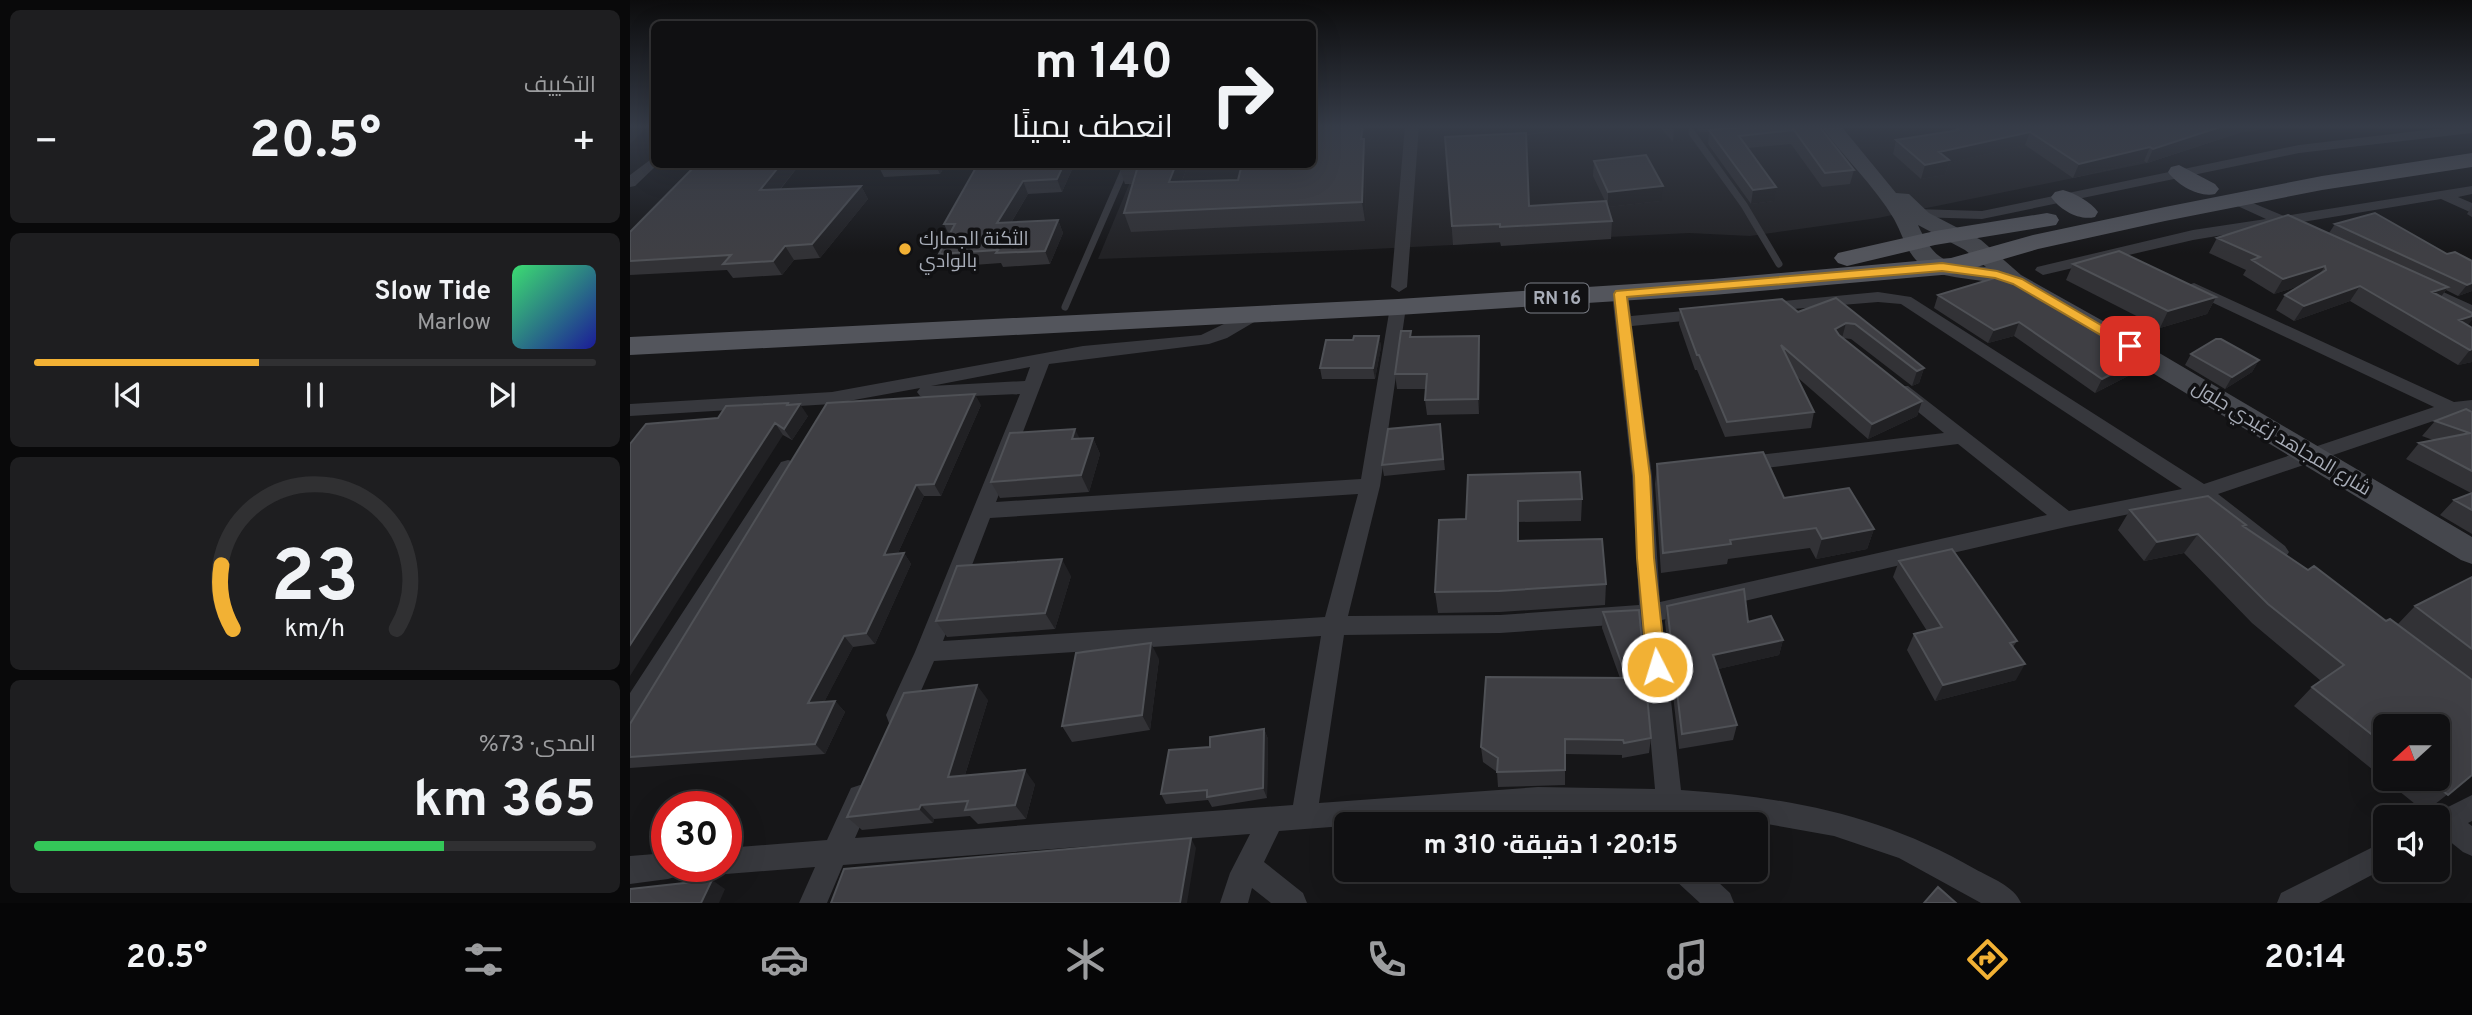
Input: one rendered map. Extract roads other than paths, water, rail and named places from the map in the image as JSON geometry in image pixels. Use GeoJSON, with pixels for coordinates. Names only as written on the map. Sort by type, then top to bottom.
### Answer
{"type":"FeatureCollection","features":[{"type":"Feature","properties":{"kind":"main road","name":"RN 16"},"geometry":{"type":"LineString","coordinates":[[630,346],[1255,314],[1398,297],[1843,258],[1952,235],[2320,168]]}},
{"type":"Feature","properties":{"kind":"main road","name":"RN 16"},"geometry":{"type":"LineString","coordinates":[[630,328],[1065,307],[1398,297],[1620,294],[1942,267],[2064,236],[2387,168]]}},
{"type":"Feature","properties":{"kind":"main road"},"geometry":{"type":"LineString","coordinates":[[2179,172],[2207,189]]}},
{"type":"Feature","properties":{"kind":"main road"},"geometry":{"type":"LineString","coordinates":[[2063,197],[2086,212]]}},
{"type":"Feature","properties":{"kind":"main road"},"geometry":{"type":"LineString","coordinates":[[2064,236],[2106,254]]}},
{"type":"Feature","properties":{"kind":"street"},"geometry":{"type":"LineString","coordinates":[[630,183],[646,168]]}},
{"type":"Feature","properties":{"kind":"street"},"geometry":{"type":"LineString","coordinates":[[1304,816],[1334,626],[1370,486],[1398,297],[1409,168]]}},
{"type":"Feature","properties":{"kind":"street"},"geometry":{"type":"LineString","coordinates":[[1870,168],[1902,215],[1926,258],[1942,267]]}},
{"type":"Feature","properties":{"kind":"street","name":"شارع المجاهد زغيدي جلول"},"geometry":{"type":"LineString","coordinates":[[1871,168],[1915,213],[1930,224],[1973,245],[2018,282],[2174,372],[2472,552]]}},
{"type":"Feature","properties":{"kind":"street"},"geometry":{"type":"LineString","coordinates":[[1915,213],[1982,215],[2199,168]]}},
{"type":"Feature","properties":{"kind":"street"},"geometry":{"type":"LineString","coordinates":[[2043,270],[2106,254],[2281,220],[2472,190]]}},
{"type":"Feature","properties":{"kind":"street"},"geometry":{"type":"LineString","coordinates":[[2444,195],[2472,209]]}},
{"type":"Feature","properties":{"kind":"street"},"geometry":{"type":"LineString","coordinates":[[2236,200],[2312,236]]}},
{"type":"Feature","properties":{"kind":"street"},"geometry":{"type":"LineString","coordinates":[[2106,254],[2141,263]]}},
{"type":"Feature","properties":{"kind":"street","name":"شارع المجاهد زغيدي جلول"},"geometry":{"type":"LineString","coordinates":[[1942,267],[1997,275],[2018,282]]}},
{"type":"Feature","properties":{"kind":"street"},"geometry":{"type":"LineString","coordinates":[[2404,279],[2472,311]]}},
{"type":"Feature","properties":{"kind":"street"},"geometry":{"type":"LineString","coordinates":[[2176,280],[2462,407],[2472,417]]}},
{"type":"Feature","properties":{"kind":"street"},"geometry":{"type":"LineString","coordinates":[[1620,294],[1648,475],[1645,558],[1669,800]]}},
{"type":"Feature","properties":{"kind":"street"},"geometry":{"type":"LineString","coordinates":[[1744,310],[1878,297],[1905,300],[2202,492],[2299,568]]}},
{"type":"Feature","properties":{"kind":"street"},"geometry":{"type":"LineString","coordinates":[[1623,322],[1717,313]]}},
{"type":"Feature","properties":{"kind":"street"},"geometry":{"type":"LineString","coordinates":[[630,410],[855,395],[1115,347],[1203,340],[1221,334],[1255,314]]}},
{"type":"Feature","properties":{"kind":"street"},"geometry":{"type":"LineString","coordinates":[[887,739],[927,652],[1042,360]]}},
{"type":"Feature","properties":{"kind":"street"},"geometry":{"type":"LineString","coordinates":[[1886,378],[2066,519]]}},
{"type":"Feature","properties":{"kind":"street"},"geometry":{"type":"LineString","coordinates":[[855,395],[1031,387]]}},
{"type":"Feature","properties":{"kind":"street"},"geometry":{"type":"LineString","coordinates":[[817,422],[832,398]]}},
{"type":"Feature","properties":{"kind":"street"},"geometry":{"type":"LineString","coordinates":[[927,652],[1334,626],[1500,624],[1652,613],[2066,519],[2202,492],[2462,407]]}},
{"type":"Feature","properties":{"kind":"street"},"geometry":{"type":"LineString","coordinates":[[647,430],[663,408]]}},
{"type":"Feature","properties":{"kind":"street"},"geometry":{"type":"LineString","coordinates":[[1722,466],[1962,437]]}},
{"type":"Feature","properties":{"kind":"street"},"geometry":{"type":"LineString","coordinates":[[630,714],[802,445]]}},
{"type":"Feature","properties":{"kind":"street"},"geometry":{"type":"LineString","coordinates":[[981,511],[1370,486]]}},
{"type":"Feature","properties":{"kind":"street"},"geometry":{"type":"LineString","coordinates":[[813,903],[870,776]]}},
{"type":"Feature","properties":{"kind":"street"},"geometry":{"type":"LineString","coordinates":[[742,860],[1538,799],[1669,800],[1799,816],[1877,836],[1967,878],[2007,903]]}},
{"type":"Feature","properties":{"kind":"street"},"geometry":{"type":"LineString","coordinates":[[1612,800],[1625,812]]}},
{"type":"Feature","properties":{"kind":"street"},"geometry":{"type":"LineString","coordinates":[[2450,818],[2472,807]]}},
{"type":"Feature","properties":{"kind":"street"},"geometry":{"type":"LineString","coordinates":[[1234,903],[1271,820]]}},
{"type":"Feature","properties":{"kind":"street"},"geometry":{"type":"LineString","coordinates":[[2450,829],[2472,842]]}},
{"type":"Feature","properties":{"kind":"street"},"geometry":{"type":"LineString","coordinates":[[2291,903],[2373,860]]}},
{"type":"Feature","properties":{"kind":"street"},"geometry":{"type":"LineString","coordinates":[[1248,867],[1293,903]]}},
{"type":"Feature","properties":{"kind":"street"},"geometry":{"type":"LineString","coordinates":[[630,870],[651,868]]}},
{"type":"Feature","properties":{"kind":"street"},"geometry":{"type":"LineString","coordinates":[[1698,882],[1720,903]]}},
{"type":"Feature","properties":{"kind":"lane"},"geometry":{"type":"LineString","coordinates":[[1065,307],[1125,168]]}},
{"type":"Feature","properties":{"kind":"lane"},"geometry":{"type":"LineString","coordinates":[[1717,168],[1744,205],[1779,264]]}},
{"type":"Feature","properties":{"kind":"place","name":"الثكنة الجمارك بالوادي"},"geometry":{"type":"Point","coordinates":[905,249]}}]}
